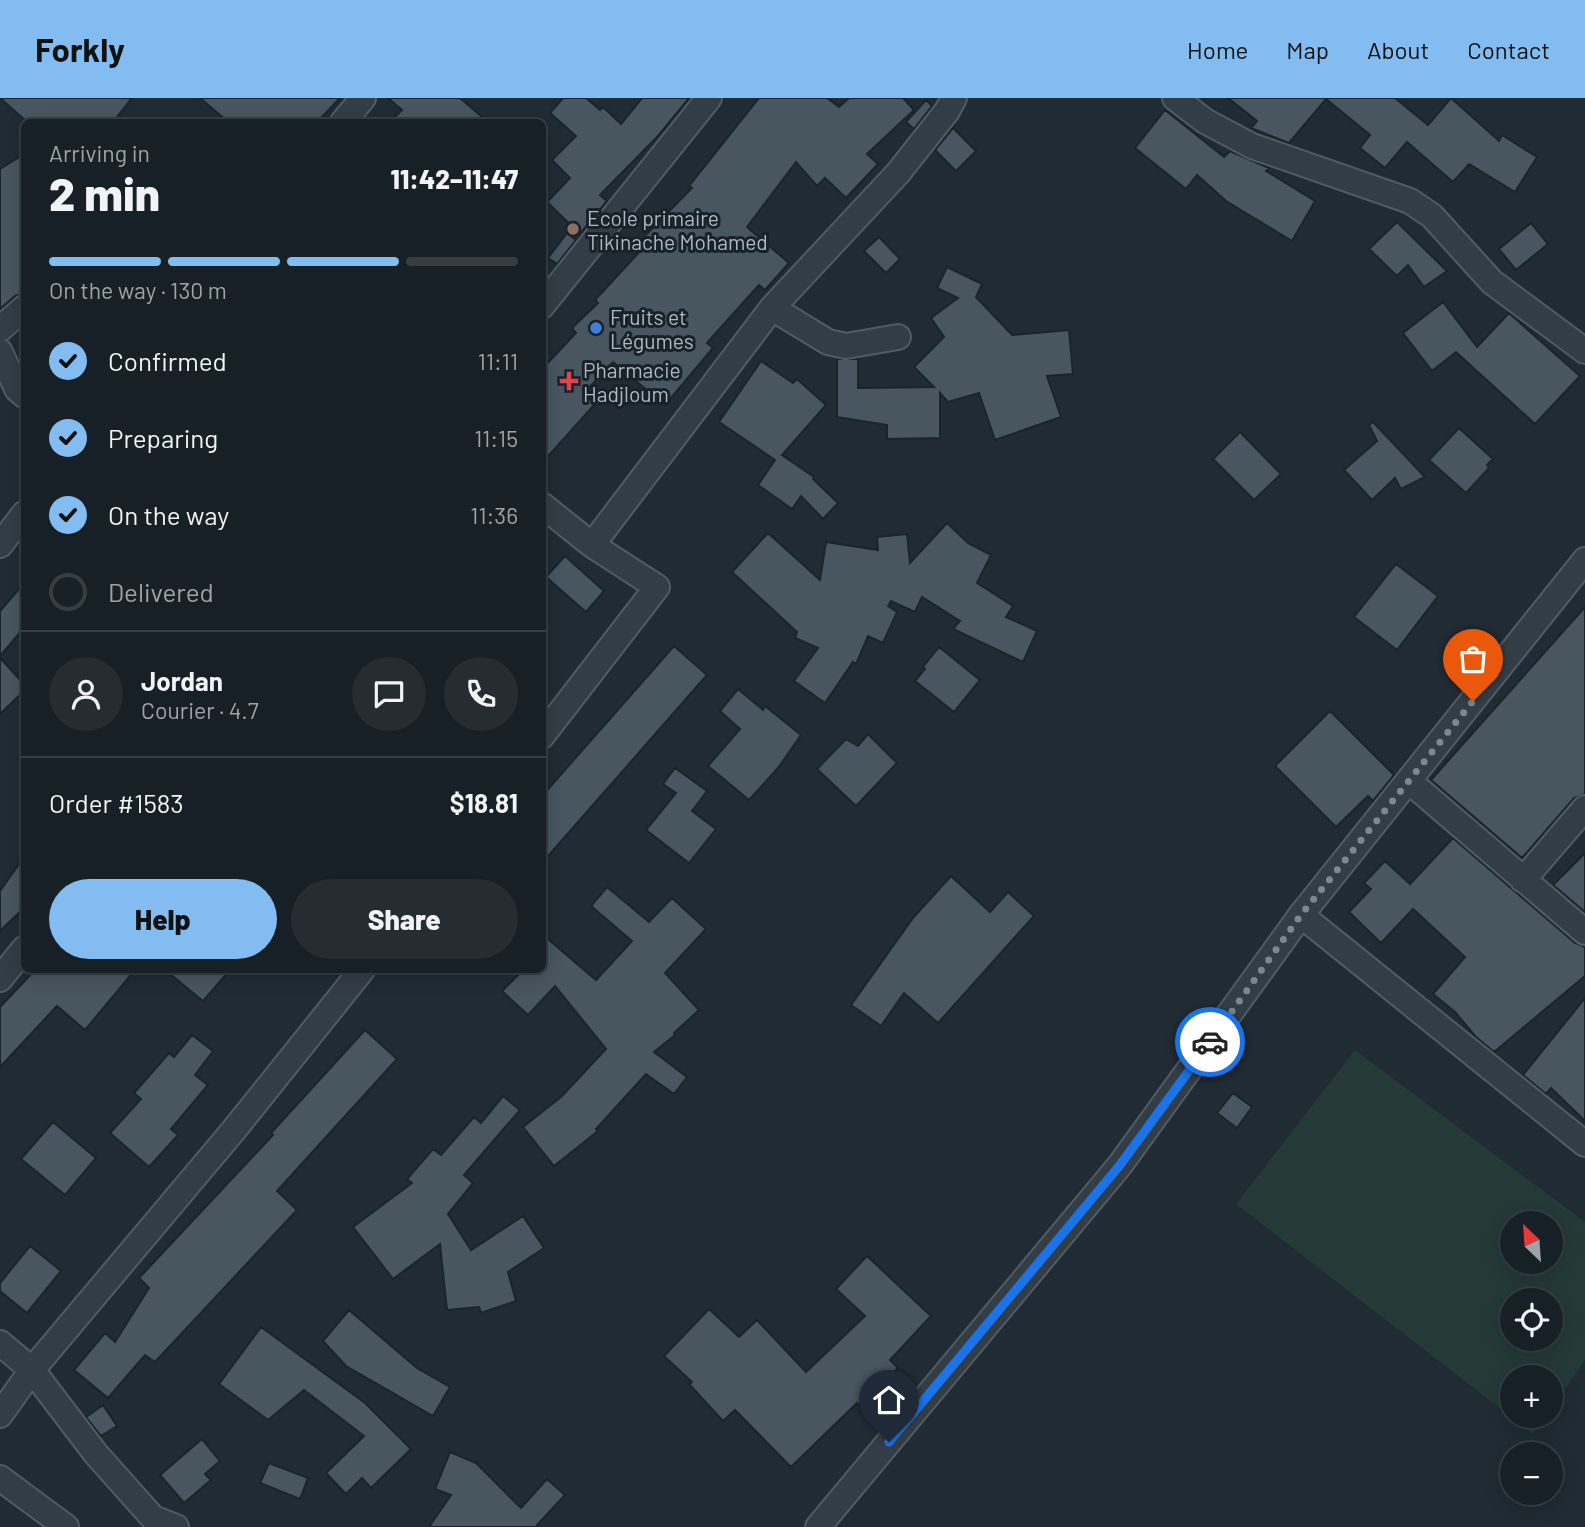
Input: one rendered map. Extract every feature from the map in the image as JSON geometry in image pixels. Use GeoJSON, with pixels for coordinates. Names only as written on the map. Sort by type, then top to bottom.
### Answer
{"type":"FeatureCollection","features":[{"type":"Feature","properties":{"kind":"street"},"geometry":{"type":"LineString","coordinates":[[346,119],[363,98]]}},
{"type":"Feature","properties":{"kind":"street"},"geometry":{"type":"LineString","coordinates":[[546,301],[709,98]]}},
{"type":"Feature","properties":{"kind":"street"},"geometry":{"type":"LineString","coordinates":[[593,545],[772,308],[898,173],[947,111],[954,98]]}},
{"type":"Feature","properties":{"kind":"street"},"geometry":{"type":"LineString","coordinates":[[1175,98],[1205,121],[1252,146],[1410,201],[1432,216],[1492,282],[1585,351]]}},
{"type":"Feature","properties":{"kind":"street"},"geometry":{"type":"LineString","coordinates":[[772,308],[828,342],[846,346],[898,337]]}},
{"type":"Feature","properties":{"kind":"street"},"geometry":{"type":"LineString","coordinates":[[0,328],[21,310]]}},
{"type":"Feature","properties":{"kind":"street"},"geometry":{"type":"LineString","coordinates":[[0,352],[21,392]]}},
{"type":"Feature","properties":{"kind":"street"},"geometry":{"type":"LineString","coordinates":[[546,508],[593,545],[657,587],[546,731]]}},
{"type":"Feature","properties":{"kind":"street"},"geometry":{"type":"LineString","coordinates":[[3,535],[21,516]]}},
{"type":"Feature","properties":{"kind":"street"},"geometry":{"type":"LineString","coordinates":[[818,1527],[1120,1165],[1301,915],[1585,560]]}},
{"type":"Feature","properties":{"kind":"street"},"geometry":{"type":"LineString","coordinates":[[1410,782],[1585,932]]}},
{"type":"Feature","properties":{"kind":"street"},"geometry":{"type":"LineString","coordinates":[[1523,880],[1585,808]]}},
{"type":"Feature","properties":{"kind":"street"},"geometry":{"type":"LineString","coordinates":[[1301,915],[1585,1144]]}},
{"type":"Feature","properties":{"kind":"street"},"geometry":{"type":"LineString","coordinates":[[0,979],[21,953]]}},
{"type":"Feature","properties":{"kind":"street"},"geometry":{"type":"LineString","coordinates":[[0,1415],[32,1370],[233,1130],[360,973]]}},
{"type":"Feature","properties":{"kind":"street"},"geometry":{"type":"LineString","coordinates":[[0,1342],[32,1370],[96,1454],[153,1518],[176,1527]]}},
{"type":"Feature","properties":{"kind":"street"},"geometry":{"type":"LineString","coordinates":[[0,1478],[66,1527]]}},
{"type":"Feature","properties":{"kind":"green space"},"geometry":{"type":"Polygon","coordinates":[[[1355,1050],[1585,1222],[1585,1360],[1563,1392],[1563,1365],[1500,1365],[1500,1408],[1236,1204],[1355,1050]]]}},
{"type":"Feature","properties":{"kind":"green space"},"geometry":{"type":"Polygon","coordinates":[[[1525,1428],[1537,1428],[1533,1434],[1525,1428]]]}},
{"type":"Feature","properties":{"kind":"building"},"geometry":{"type":"Polygon","coordinates":[[[0,98],[132,98],[115,119],[24,119],[0,98]]]}},
{"type":"Feature","properties":{"kind":"building"},"geometry":{"type":"Polygon","coordinates":[[[200,98],[340,98],[320,119],[224,119],[200,98]]]}},
{"type":"Feature","properties":{"kind":"building"},"geometry":{"type":"Polygon","coordinates":[[[388,98],[460,98],[484,119],[393,119],[402,110],[388,98]]]}},
{"type":"Feature","properties":{"kind":"building"},"geometry":{"type":"Polygon","coordinates":[[[563,98],[586,98],[600,110],[603,107],[621,124],[642,98],[689,98],[658,136],[600,195],[607,201],[580,234],[547,202],[570,178],[552,160],[576,136],[550,113],[563,98]]]}},
{"type":"Feature","properties":{"kind":"building"},"geometry":{"type":"Polygon","coordinates":[[[759,98],[827,98],[839,107],[849,98],[903,98],[914,110],[867,154],[878,164],[846,198],[825,178],[817,186],[796,162],[747,227],[789,263],[765,290],[759,285],[707,343],[713,348],[665,405],[613,362],[584,393],[595,404],[546,459],[546,365],[576,333],[572,328],[598,303],[595,300],[643,248],[638,243],[692,188],[689,186],[759,98]]]}},
{"type":"Feature","properties":{"kind":"building"},"geometry":{"type":"Polygon","coordinates":[[[1228,98],[1395,98],[1428,125],[1451,98],[1499,141],[1502,135],[1537,157],[1515,192],[1469,164],[1453,182],[1407,142],[1385,168],[1360,148],[1370,135],[1326,99],[1289,143],[1251,128],[1257,121],[1228,98]]]}},
{"type":"Feature","properties":{"kind":"building"},"geometry":{"type":"Polygon","coordinates":[[[926,100],[932,106],[914,129],[906,122],[926,100]]]}},
{"type":"Feature","properties":{"kind":"building"},"geometry":{"type":"Polygon","coordinates":[[[1165,110],[1224,157],[1230,151],[1269,168],[1266,171],[1315,201],[1292,241],[1226,201],[1197,175],[1186,189],[1135,148],[1165,110]]]}},
{"type":"Feature","properties":{"kind":"building"},"geometry":{"type":"Polygon","coordinates":[[[953,128],[976,151],[956,171],[935,150],[953,128]]]}},
{"type":"Feature","properties":{"kind":"building"},"geometry":{"type":"Polygon","coordinates":[[[21,156],[21,295],[15,296],[0,309],[0,169],[21,156]]]}},
{"type":"Feature","properties":{"kind":"building"},"geometry":{"type":"Polygon","coordinates":[[[1397,222],[1447,271],[1424,287],[1408,265],[1397,276],[1369,249],[1397,222]]]}},
{"type":"Feature","properties":{"kind":"building"},"geometry":{"type":"Polygon","coordinates":[[[1531,223],[1548,244],[1516,270],[1499,249],[1531,223]]]}},
{"type":"Feature","properties":{"kind":"building"},"geometry":{"type":"Polygon","coordinates":[[[567,233],[576,240],[557,264],[548,258],[567,233]]]}},
{"type":"Feature","properties":{"kind":"building"},"geometry":{"type":"Polygon","coordinates":[[[879,237],[900,259],[886,273],[864,251],[879,237]]]}},
{"type":"Feature","properties":{"kind":"building"},"geometry":{"type":"Polygon","coordinates":[[[947,267],[982,284],[976,297],[1012,335],[1069,330],[1073,374],[1047,376],[1061,417],[995,440],[979,393],[948,402],[940,393],[940,438],[887,439],[887,425],[837,417],[837,359],[858,359],[858,388],[934,387],[914,367],[944,337],[931,318],[958,298],[937,288],[947,267]]]}},
{"type":"Feature","properties":{"kind":"building"},"geometry":{"type":"Polygon","coordinates":[[[1443,302],[1477,347],[1509,313],[1580,376],[1535,424],[1456,352],[1432,371],[1403,333],[1443,302]]]}},
{"type":"Feature","properties":{"kind":"building"},"geometry":{"type":"Polygon","coordinates":[[[761,361],[793,383],[797,379],[826,405],[782,455],[814,477],[838,503],[823,519],[801,496],[792,509],[758,485],[775,460],[719,422],[761,361]]]}},
{"type":"Feature","properties":{"kind":"building"},"geometry":{"type":"Polygon","coordinates":[[[1373,422],[1425,477],[1401,489],[1395,478],[1372,500],[1344,470],[1377,441],[1369,425],[1373,422]]]}},
{"type":"Feature","properties":{"kind":"building"},"geometry":{"type":"Polygon","coordinates":[[[1459,428],[1493,459],[1487,465],[1489,468],[1466,493],[1429,460],[1459,428]]]}},
{"type":"Feature","properties":{"kind":"building"},"geometry":{"type":"Polygon","coordinates":[[[1240,432],[1281,474],[1254,500],[1213,459],[1240,432]]]}},
{"type":"Feature","properties":{"kind":"building"},"geometry":{"type":"Polygon","coordinates":[[[947,523],[968,543],[991,555],[977,583],[1013,606],[1006,617],[1037,631],[1023,662],[953,629],[960,621],[922,597],[915,612],[891,601],[888,606],[897,612],[883,643],[868,636],[856,664],[853,662],[825,703],[794,681],[818,648],[795,638],[797,632],[732,572],[768,533],[820,580],[826,542],[878,550],[877,537],[907,534],[910,563],[947,523]]]}},
{"type":"Feature","properties":{"kind":"building"},"geometry":{"type":"Polygon","coordinates":[[[565,556],[604,591],[586,612],[546,577],[565,556]]]}},
{"type":"Feature","properties":{"kind":"building"},"geometry":{"type":"Polygon","coordinates":[[[1396,564],[1438,596],[1397,650],[1354,617],[1396,564]]]}},
{"type":"Feature","properties":{"kind":"building"},"geometry":{"type":"Polygon","coordinates":[[[21,586],[21,632],[0,656],[0,611],[21,586]]]}},
{"type":"Feature","properties":{"kind":"building"},"geometry":{"type":"Polygon","coordinates":[[[1585,607],[1585,794],[1574,798],[1522,858],[1431,780],[1585,607]]]}},
{"type":"Feature","properties":{"kind":"building"},"geometry":{"type":"Polygon","coordinates":[[[674,646],[707,675],[546,858],[546,791],[674,646]]]}},
{"type":"Feature","properties":{"kind":"building"},"geometry":{"type":"Polygon","coordinates":[[[939,647],[980,680],[954,712],[915,681],[939,647]]]}},
{"type":"Feature","properties":{"kind":"building"},"geometry":{"type":"Polygon","coordinates":[[[0,658],[21,681],[21,694],[0,714],[0,658]]]}},
{"type":"Feature","properties":{"kind":"building"},"geometry":{"type":"Polygon","coordinates":[[[738,689],[763,710],[765,706],[801,735],[778,768],[749,800],[708,766],[740,729],[720,711],[738,689]]]}},
{"type":"Feature","properties":{"kind":"building"},"geometry":{"type":"Polygon","coordinates":[[[1330,711],[1394,775],[1373,801],[1368,796],[1336,827],[1275,766],[1330,711]]]}},
{"type":"Feature","properties":{"kind":"building"},"geometry":{"type":"Polygon","coordinates":[[[868,734],[897,763],[856,806],[817,769],[846,739],[858,746],[868,734]]]}},
{"type":"Feature","properties":{"kind":"building"},"geometry":{"type":"Polygon","coordinates":[[[675,768],[707,791],[692,811],[716,829],[689,863],[646,830],[676,793],[663,784],[675,768]]]}},
{"type":"Feature","properties":{"kind":"building"},"geometry":{"type":"Polygon","coordinates":[[[1453,838],[1575,943],[1585,947],[1585,976],[1494,1052],[1476,1037],[1455,1012],[1433,994],[1465,957],[1413,909],[1381,943],[1349,912],[1371,889],[1364,883],[1385,861],[1410,884],[1453,838]]]}},
{"type":"Feature","properties":{"kind":"building"},"geometry":{"type":"Polygon","coordinates":[[[1585,853],[1585,912],[1553,885],[1585,853]]]}},
{"type":"Feature","properties":{"kind":"building"},"geometry":{"type":"Polygon","coordinates":[[[21,861],[21,911],[0,931],[0,891],[21,861]]]}},
{"type":"Feature","properties":{"kind":"building"},"geometry":{"type":"Polygon","coordinates":[[[951,876],[990,912],[1008,892],[1034,916],[938,1023],[904,993],[881,1026],[851,1005],[913,918],[951,876]]]}},
{"type":"Feature","properties":{"kind":"building"},"geometry":{"type":"Polygon","coordinates":[[[607,887],[649,922],[672,898],[706,929],[665,973],[699,1010],[654,1052],[687,1077],[674,1094],[646,1074],[596,1129],[598,1131],[554,1166],[523,1127],[561,1097],[606,1049],[555,986],[528,1015],[502,991],[520,973],[546,973],[546,937],[596,980],[632,941],[591,906],[607,887]]]}},
{"type":"Feature","properties":{"kind":"building"},"geometry":{"type":"Polygon","coordinates":[[[32,973],[132,973],[85,1030],[57,1006],[0,1067],[0,1007],[32,973]]]}},
{"type":"Feature","properties":{"kind":"building"},"geometry":{"type":"Polygon","coordinates":[[[169,973],[227,973],[203,1001],[169,973]]]}},
{"type":"Feature","properties":{"kind":"building"},"geometry":{"type":"Polygon","coordinates":[[[1585,998],[1585,1121],[1551,1088],[1546,1094],[1523,1075],[1585,998]]]}},
{"type":"Feature","properties":{"kind":"building"},"geometry":{"type":"Polygon","coordinates":[[[365,1030],[397,1059],[277,1191],[297,1210],[155,1362],[145,1355],[108,1398],[74,1370],[105,1333],[115,1342],[149,1288],[139,1278],[273,1135],[271,1133],[365,1030]]]}},
{"type":"Feature","properties":{"kind":"building"},"geometry":{"type":"Polygon","coordinates":[[[192,1035],[213,1051],[195,1075],[208,1085],[171,1129],[178,1135],[149,1167],[110,1133],[141,1099],[134,1093],[169,1053],[174,1057],[192,1035]]]}},
{"type":"Feature","properties":{"kind":"building"},"geometry":{"type":"Polygon","coordinates":[[[1233,1093],[1252,1107],[1237,1128],[1217,1113],[1233,1093]]]}},
{"type":"Feature","properties":{"kind":"building"},"geometry":{"type":"Polygon","coordinates":[[[503,1096],[520,1110],[464,1175],[473,1183],[448,1214],[471,1250],[523,1216],[544,1248],[508,1272],[516,1301],[481,1313],[479,1307],[447,1310],[440,1244],[393,1279],[353,1227],[412,1183],[407,1179],[433,1149],[441,1155],[474,1117],[481,1123],[503,1096]]]}},
{"type":"Feature","properties":{"kind":"building"},"geometry":{"type":"Polygon","coordinates":[[[53,1122],[96,1158],[65,1195],[21,1159],[53,1122]]]}},
{"type":"Feature","properties":{"kind":"building"},"geometry":{"type":"Polygon","coordinates":[[[30,1246],[61,1271],[27,1313],[0,1291],[0,1283],[30,1246]]]}},
{"type":"Feature","properties":{"kind":"building"},"geometry":{"type":"Polygon","coordinates":[[[867,1256],[931,1316],[890,1360],[898,1368],[859,1405],[857,1403],[791,1467],[735,1410],[723,1421],[689,1384],[692,1382],[664,1356],[709,1309],[739,1337],[757,1320],[806,1372],[865,1316],[836,1289],[867,1256]]]}},
{"type":"Feature","properties":{"kind":"building"},"geometry":{"type":"Polygon","coordinates":[[[349,1310],[417,1368],[450,1387],[433,1416],[346,1366],[323,1341],[349,1310]]]}},
{"type":"Feature","properties":{"kind":"building"},"geometry":{"type":"Polygon","coordinates":[[[261,1327],[365,1403],[411,1449],[371,1488],[362,1478],[346,1494],[326,1473],[364,1436],[304,1390],[268,1420],[219,1384],[261,1327]]]}},
{"type":"Feature","properties":{"kind":"building"},"geometry":{"type":"Polygon","coordinates":[[[103,1405],[117,1426],[101,1436],[86,1417],[103,1405]]]}},
{"type":"Feature","properties":{"kind":"building"},"geometry":{"type":"Polygon","coordinates":[[[202,1439],[220,1461],[205,1474],[211,1480],[184,1503],[160,1475],[202,1439]]]}},
{"type":"Feature","properties":{"kind":"building"},"geometry":{"type":"Polygon","coordinates":[[[450,1452],[476,1463],[521,1508],[547,1479],[565,1495],[537,1525],[539,1527],[429,1527],[451,1495],[435,1489],[450,1452]]]}},
{"type":"Feature","properties":{"kind":"building"},"geometry":{"type":"Polygon","coordinates":[[[269,1463],[308,1478],[300,1499],[260,1483],[269,1463]]]}},
{"type":"Feature","properties":{"kind":"way so far"},"geometry":{"type":"LineString","coordinates":[[1210,1042],[1301,915],[1473,701]]}},
{"type":"Feature","properties":{"kind":"place","name":"Ecole primaire Tikinache Mohamed"},"geometry":{"type":"Point","coordinates":[573,229]}},
{"type":"Feature","properties":{"kind":"place","name":"Fruits et Légumes"},"geometry":{"type":"Point","coordinates":[596,328]}},
{"type":"Feature","properties":{"kind":"place","name":"Pharmacie Hadjloum"},"geometry":{"type":"Point","coordinates":[569,381]}},
{"type":"Feature","properties":{"kind":"route"},"geometry":{"type":"LineString","coordinates":[[889,1442],[1120,1165],[1210,1042]]}}]}
